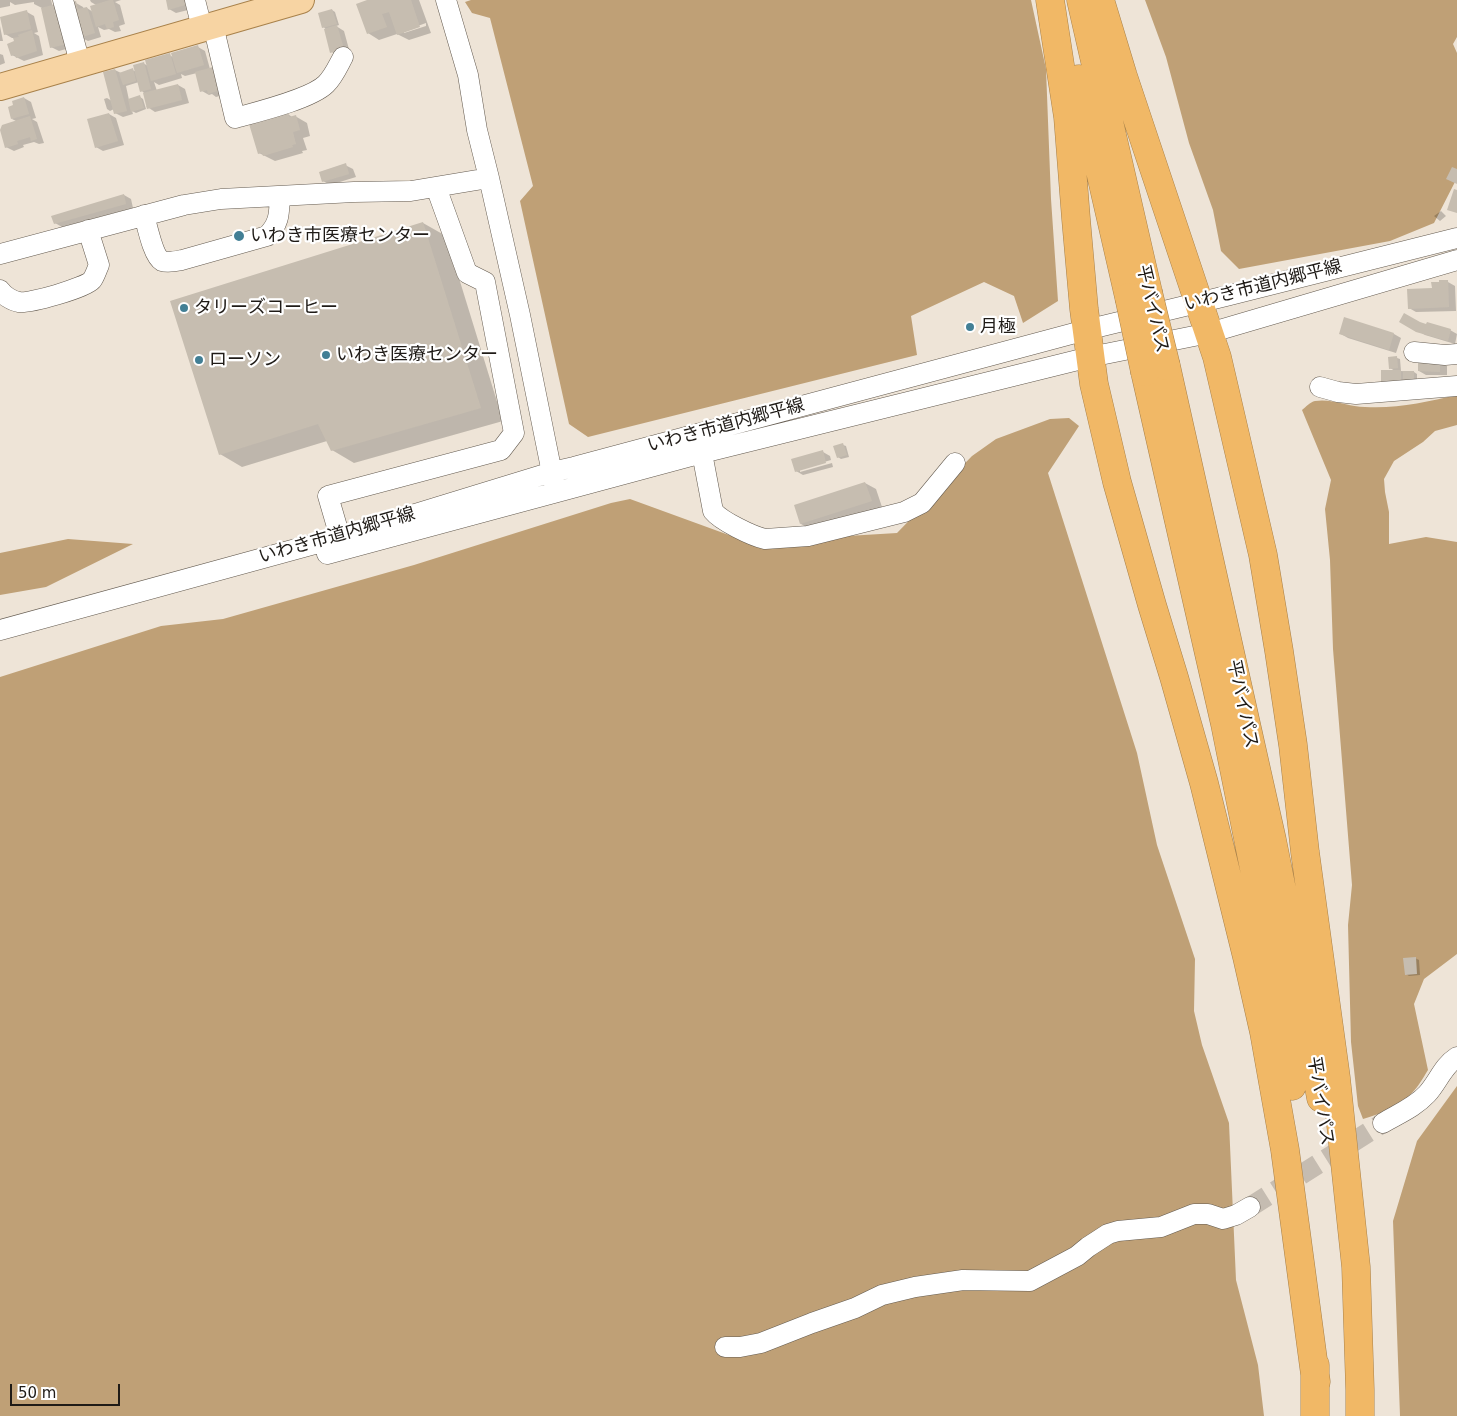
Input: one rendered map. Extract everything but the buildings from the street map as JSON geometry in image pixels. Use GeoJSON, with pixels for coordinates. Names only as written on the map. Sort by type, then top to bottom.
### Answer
{"type":"FeatureCollection","features":[{"type":"Feature","properties":{"kind":"highway"},"geometry":{"type":"LineString","coordinates":[[1050,0],[1068,117],[1086,330],[1094,384],[1116,482],[1174,677],[1234,899],[1262,1023],[1285,1150],[1316,1382]]}},
{"type":"Feature","properties":{"kind":"highway","name":"平バイパス"},"geometry":{"type":"LineString","coordinates":[[1061,0],[1139,295]]}},
{"type":"Feature","properties":{"kind":"highway","name":"平バイパス"},"geometry":{"type":"LineString","coordinates":[[1082,0],[1204,626],[1272,958],[1292,1088],[1306,1205],[1314,1323],[1315,1416]]}},
{"type":"Feature","properties":{"kind":"highway"},"geometry":{"type":"LineString","coordinates":[[1100,0],[1123,76],[1217,357],[1263,555],[1293,745],[1305,852],[1336,1078],[1356,1267],[1360,1416]]}},
{"type":"Feature","properties":{"kind":"highway","name":"平バイパス"},"geometry":{"type":"LineString","coordinates":[[1155,369],[1272,840],[1294,950],[1320,1096],[1344,1277],[1351,1371],[1352,1416]]}},
{"type":"Feature","properties":{"kind":"main road"},"geometry":{"type":"LineString","coordinates":[[0,87],[300,0]]}},
{"type":"Feature","properties":{"kind":"street"},"geometry":{"type":"LineString","coordinates":[[63,0],[80,63]]}},
{"type":"Feature","properties":{"kind":"street"},"geometry":{"type":"LineString","coordinates":[[195,0],[208,27],[235,118],[318,91],[334,74],[343,57]]}},
{"type":"Feature","properties":{"kind":"street"},"geometry":{"type":"LineString","coordinates":[[446,0],[468,75],[477,130],[522,324],[557,492]]}},
{"type":"Feature","properties":{"kind":"street"},"geometry":{"type":"LineString","coordinates":[[0,254],[184,205],[221,199],[412,191],[489,178]]}},
{"type":"Feature","properties":{"kind":"street"},"geometry":{"type":"LineString","coordinates":[[340,537],[328,496],[501,450],[514,433],[485,282],[467,273],[436,187]]}},
{"type":"Feature","properties":{"kind":"street"},"geometry":{"type":"LineString","coordinates":[[144,215],[156,255],[162,261],[173,262],[267,236],[274,229],[278,220],[280,196]]}},
{"type":"Feature","properties":{"kind":"street"},"geometry":{"type":"LineString","coordinates":[[0,290],[3,294],[20,303],[77,289],[92,280],[99,265],[88,230]]}},
{"type":"Feature","properties":{"kind":"street","name":"いわき市道内郷平線"},"geometry":{"type":"LineString","coordinates":[[0,630],[340,537],[552,472],[1086,330],[1457,238]]}},
{"type":"Feature","properties":{"kind":"street","name":"いわき市道内郷平線"},"geometry":{"type":"LineString","coordinates":[[0,644],[702,453],[1090,357],[1209,333],[1457,260]]}},
{"type":"Feature","properties":{"kind":"street"},"geometry":{"type":"LineString","coordinates":[[1414,352],[1445,355],[1457,354]]}},
{"type":"Feature","properties":{"kind":"street"},"geometry":{"type":"LineString","coordinates":[[1320,387],[1356,394],[1457,386]]}},
{"type":"Feature","properties":{"kind":"street"},"geometry":{"type":"LineString","coordinates":[[702,453],[713,512],[723,520],[758,537],[765,538],[808,536],[904,512],[922,503],[955,463]]}},
{"type":"Feature","properties":{"kind":"street"},"geometry":{"type":"LineString","coordinates":[[1383,1124],[1420,1101],[1450,1062],[1457,1057]]}},
{"type":"Feature","properties":{"kind":"street"},"geometry":{"type":"LineString","coordinates":[[725,1347],[740,1348],[761,1343],[855,1308],[882,1295],[916,1287],[963,1280],[1030,1281],[1077,1256],[1108,1234],[1118,1231],[1161,1227],[1194,1214],[1208,1214],[1223,1219],[1236,1215],[1250,1207]]}},
{"type":"Feature","properties":{"kind":"shaded area"},"geometry":{"type":"Polygon","coordinates":[[[471,0],[1031,0],[1046,69],[1051,199],[1058,301],[1023,323],[1014,296],[984,282],[911,316],[917,355],[588,437],[569,424],[520,201],[533,186],[490,18],[472,13],[465,2],[471,0]]]}},
{"type":"Feature","properties":{"kind":"shaded area"},"geometry":{"type":"Polygon","coordinates":[[[1145,0],[1457,0],[1457,37],[1453,44],[1457,53],[1457,178],[1434,223],[1390,241],[1239,269],[1221,251],[1213,210],[1189,143],[1166,57],[1145,0]]]}},
{"type":"Feature","properties":{"kind":"shaded area"},"geometry":{"type":"Polygon","coordinates":[[[1457,395],[1457,425],[1435,431],[1423,442],[1394,461],[1384,479],[1389,512],[1389,544],[1426,537],[1457,542],[1457,954],[1424,979],[1414,1004],[1428,1070],[1407,1098],[1383,1112],[1363,1119],[1358,1106],[1351,1042],[1348,925],[1352,885],[1333,649],[1330,560],[1325,509],[1331,480],[1302,410],[1311,402],[1321,400],[1359,407],[1388,407],[1457,395]]]}},
{"type":"Feature","properties":{"kind":"shaded area"},"geometry":{"type":"Polygon","coordinates":[[[1069,418],[1079,426],[1048,473],[1137,753],[1157,845],[1195,959],[1194,1011],[1202,1045],[1229,1123],[1236,1280],[1258,1365],[1264,1416],[0,1416],[0,677],[161,626],[223,619],[414,565],[611,503],[630,499],[748,542],[897,533],[972,456],[996,439],[1050,419],[1069,418]]]}},
{"type":"Feature","properties":{"kind":"shaded area"},"geometry":{"type":"Polygon","coordinates":[[[68,539],[133,544],[46,587],[0,595],[0,553],[68,539]]]}},
{"type":"Feature","properties":{"kind":"shaded area"},"geometry":{"type":"Polygon","coordinates":[[[1457,1086],[1457,1416],[1400,1416],[1393,1221],[1417,1141],[1457,1086]]]}},
{"type":"Feature","properties":{"kind":"tunnel"},"geometry":{"type":"LineString","coordinates":[[1250,1207],[1383,1123]]}},
{"type":"Feature","properties":{"kind":"place","name":"いわき市医療センター"},"geometry":{"type":"Point","coordinates":[239,236]}},
{"type":"Feature","properties":{"kind":"place","name":"タリーズコーヒー"},"geometry":{"type":"Point","coordinates":[184,308]}},
{"type":"Feature","properties":{"kind":"place","name":"月極"},"geometry":{"type":"Point","coordinates":[970,327]}},
{"type":"Feature","properties":{"kind":"place","name":"いわき医療センター"},"geometry":{"type":"Point","coordinates":[326,355]}},
{"type":"Feature","properties":{"kind":"place","name":"ローソン"},"geometry":{"type":"Point","coordinates":[199,360]}}]}
